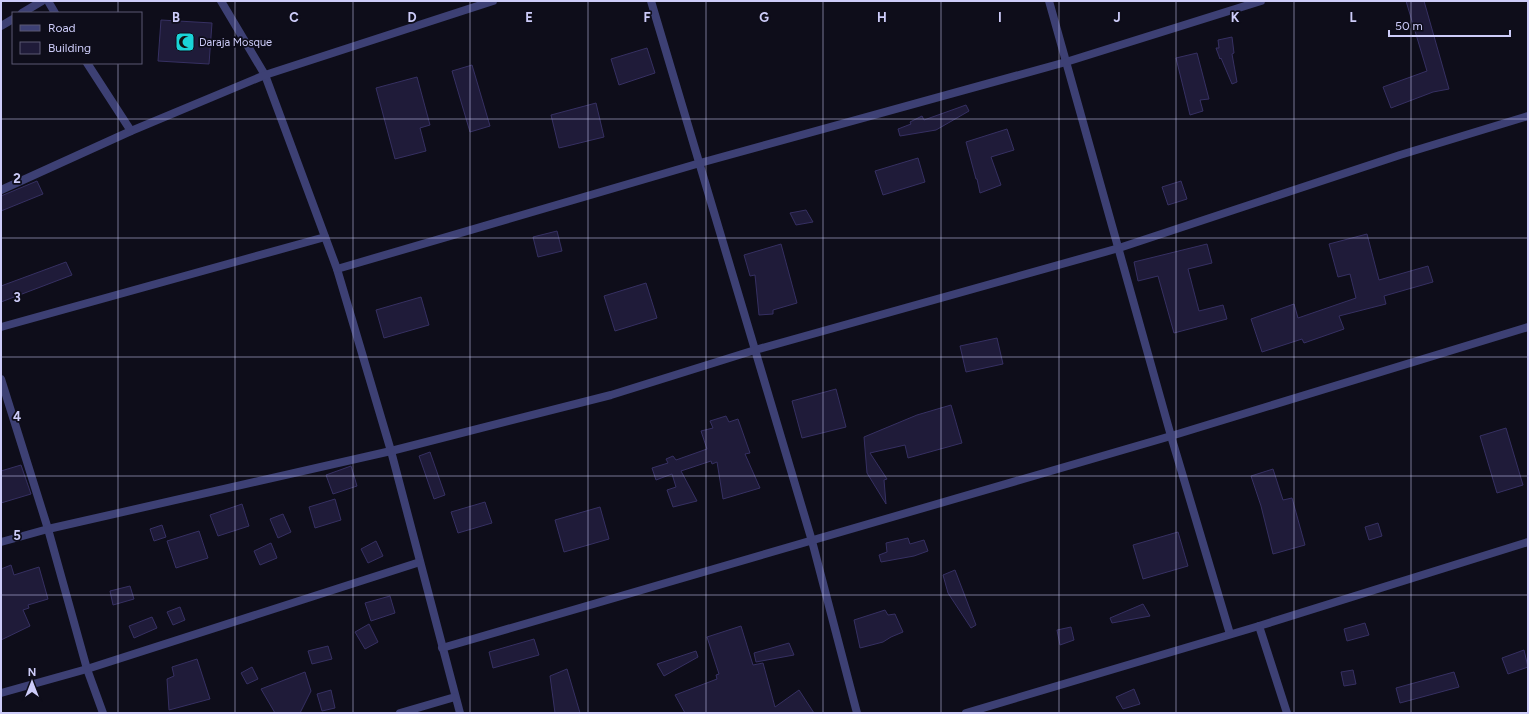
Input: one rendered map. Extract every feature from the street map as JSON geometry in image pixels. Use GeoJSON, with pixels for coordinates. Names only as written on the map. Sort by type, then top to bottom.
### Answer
{"type":"FeatureCollection","features":[{"type":"Feature","properties":{"kind":"street"},"geometry":{"type":"LineString","coordinates":[[24,12],[42,1]]}},
{"type":"Feature","properties":{"kind":"street"},"geometry":{"type":"LineString","coordinates":[[48,1],[54,12]]}},
{"type":"Feature","properties":{"kind":"street"},"geometry":{"type":"LineString","coordinates":[[221,1],[265,75],[337,269],[391,451],[460,713]]}},
{"type":"Feature","properties":{"kind":"street"},"geometry":{"type":"LineString","coordinates":[[1,190],[131,131],[265,75],[493,1]]}},
{"type":"Feature","properties":{"kind":"street"},"geometry":{"type":"LineString","coordinates":[[651,1],[812,541],[857,713]]}},
{"type":"Feature","properties":{"kind":"street"},"geometry":{"type":"LineString","coordinates":[[1049,1],[1171,436],[1230,634]]}},
{"type":"Feature","properties":{"kind":"street"},"geometry":{"type":"LineString","coordinates":[[337,269],[700,163],[1066,62],[1261,1]]}},
{"type":"Feature","properties":{"kind":"street"},"geometry":{"type":"LineString","coordinates":[[1,26],[12,19]]}},
{"type":"Feature","properties":{"kind":"street"},"geometry":{"type":"LineString","coordinates":[[88,64],[131,131]]}},
{"type":"Feature","properties":{"kind":"street"},"geometry":{"type":"LineString","coordinates":[[1,542],[48,529],[391,451],[611,395],[755,350],[1119,248],[1400,155],[1528,116]]}},
{"type":"Feature","properties":{"kind":"street"},"geometry":{"type":"LineString","coordinates":[[1,327],[325,237]]}},
{"type":"Feature","properties":{"kind":"street"},"geometry":{"type":"LineString","coordinates":[[442,648],[1171,436],[1528,326]]}},
{"type":"Feature","properties":{"kind":"street"},"geometry":{"type":"LineString","coordinates":[[1,379],[48,529],[87,669],[103,713]]}},
{"type":"Feature","properties":{"kind":"street"},"geometry":{"type":"LineString","coordinates":[[966,713],[1259,626],[1528,542]]}},
{"type":"Feature","properties":{"kind":"street"},"geometry":{"type":"LineString","coordinates":[[1,693],[87,669],[420,562]]}},
{"type":"Feature","properties":{"kind":"street"},"geometry":{"type":"LineString","coordinates":[[1259,626],[1286,713]]}},
{"type":"Feature","properties":{"kind":"street"},"geometry":{"type":"LineString","coordinates":[[400,713],[455,697]]}},
{"type":"Feature","properties":{"kind":"building"},"geometry":{"type":"Polygon","coordinates":[[[1406,1],[1424,1],[1449,89],[1433,92],[1391,108],[1383,87],[1427,71],[1406,1]]]}},
{"type":"Feature","properties":{"kind":"building","name":"Daraja Mosque"},"geometry":{"type":"Polygon","coordinates":[[[161,20],[212,23],[209,64],[158,61],[161,20]]]}},
{"type":"Feature","properties":{"kind":"building"},"geometry":{"type":"Polygon","coordinates":[[[1232,37],[1234,53],[1232,54],[1237,82],[1232,84],[1216,48],[1219,48],[1218,40],[1232,37]]]}},
{"type":"Feature","properties":{"kind":"building"},"geometry":{"type":"Polygon","coordinates":[[[647,48],[655,73],[619,85],[611,59],[647,48]]]}},
{"type":"Feature","properties":{"kind":"building"},"geometry":{"type":"Polygon","coordinates":[[[1197,53],[1209,99],[1200,100],[1203,111],[1190,115],[1176,58],[1197,53]]]}},
{"type":"Feature","properties":{"kind":"building"},"geometry":{"type":"Polygon","coordinates":[[[472,65],[490,126],[470,132],[452,71],[472,65]]]}},
{"type":"Feature","properties":{"kind":"building"},"geometry":{"type":"Polygon","coordinates":[[[417,77],[430,125],[420,128],[426,151],[395,159],[376,88],[417,77]]]}},
{"type":"Feature","properties":{"kind":"building"},"geometry":{"type":"Polygon","coordinates":[[[596,103],[604,137],[559,148],[551,115],[596,103]]]}},
{"type":"Feature","properties":{"kind":"building"},"geometry":{"type":"Polygon","coordinates":[[[966,105],[969,111],[936,130],[900,136],[898,129],[911,124],[910,122],[922,116],[924,120],[966,105]]]}},
{"type":"Feature","properties":{"kind":"building"},"geometry":{"type":"Polygon","coordinates":[[[1007,129],[1014,150],[991,157],[1001,185],[980,193],[966,142],[1007,129]]]}},
{"type":"Feature","properties":{"kind":"building"},"geometry":{"type":"Polygon","coordinates":[[[918,158],[925,182],[883,195],[875,171],[918,158]]]}},
{"type":"Feature","properties":{"kind":"building"},"geometry":{"type":"Polygon","coordinates":[[[37,181],[43,194],[1,211],[1,196],[37,181]]]}},
{"type":"Feature","properties":{"kind":"building"},"geometry":{"type":"Polygon","coordinates":[[[1181,181],[1187,199],[1168,205],[1162,187],[1181,181]]]}},
{"type":"Feature","properties":{"kind":"building"},"geometry":{"type":"Polygon","coordinates":[[[806,210],[813,222],[796,225],[790,213],[806,210]]]}},
{"type":"Feature","properties":{"kind":"building"},"geometry":{"type":"Polygon","coordinates":[[[557,231],[562,251],[538,257],[533,237],[557,231]]]}},
{"type":"Feature","properties":{"kind":"building"},"geometry":{"type":"Polygon","coordinates":[[[1367,234],[1379,280],[1428,266],[1433,282],[1384,296],[1386,304],[1339,316],[1344,329],[1304,343],[1302,339],[1262,352],[1251,319],[1294,304],[1298,318],[1356,298],[1350,274],[1338,277],[1329,244],[1367,234]]]}},
{"type":"Feature","properties":{"kind":"building"},"geometry":{"type":"Polygon","coordinates":[[[781,244],[797,303],[773,310],[773,314],[759,315],[755,275],[750,276],[744,255],[781,244]]]}},
{"type":"Feature","properties":{"kind":"building"},"geometry":{"type":"Polygon","coordinates":[[[1207,244],[1212,263],[1188,269],[1199,311],[1223,305],[1227,319],[1174,333],[1158,276],[1138,281],[1134,262],[1207,244]]]}},
{"type":"Feature","properties":{"kind":"building"},"geometry":{"type":"Polygon","coordinates":[[[66,262],[72,275],[1,302],[1,286],[66,262]]]}},
{"type":"Feature","properties":{"kind":"building"},"geometry":{"type":"Polygon","coordinates":[[[646,283],[657,318],[615,331],[604,296],[646,283]]]}},
{"type":"Feature","properties":{"kind":"building"},"geometry":{"type":"Polygon","coordinates":[[[421,297],[429,325],[384,338],[376,310],[421,297]]]}},
{"type":"Feature","properties":{"kind":"building"},"geometry":{"type":"Polygon","coordinates":[[[997,338],[1003,364],[966,372],[960,346],[997,338]]]}},
{"type":"Feature","properties":{"kind":"building"},"geometry":{"type":"Polygon","coordinates":[[[836,389],[846,427],[802,438],[792,401],[836,389]]]}},
{"type":"Feature","properties":{"kind":"building"},"geometry":{"type":"Polygon","coordinates":[[[951,405],[962,443],[908,458],[905,445],[870,453],[887,479],[884,480],[886,504],[867,473],[864,437],[917,415],[951,405]]]}},
{"type":"Feature","properties":{"kind":"building"},"geometry":{"type":"Polygon","coordinates":[[[726,416],[729,422],[738,419],[750,453],[745,454],[760,488],[723,499],[717,462],[712,464],[711,461],[681,471],[697,501],[673,507],[667,490],[676,487],[672,474],[656,480],[652,468],[668,463],[666,459],[673,456],[676,460],[707,449],[701,431],[713,428],[710,421],[726,416]]]}},
{"type":"Feature","properties":{"kind":"building"},"geometry":{"type":"Polygon","coordinates":[[[1506,428],[1523,485],[1497,493],[1480,436],[1506,428]]]}},
{"type":"Feature","properties":{"kind":"building"},"geometry":{"type":"Polygon","coordinates":[[[430,452],[445,495],[434,499],[419,456],[430,452]]]}},
{"type":"Feature","properties":{"kind":"building"},"geometry":{"type":"Polygon","coordinates":[[[21,465],[31,494],[1,503],[1,471],[21,465]]]}},
{"type":"Feature","properties":{"kind":"building"},"geometry":{"type":"Polygon","coordinates":[[[351,466],[357,486],[333,494],[326,475],[351,466]]]}},
{"type":"Feature","properties":{"kind":"building"},"geometry":{"type":"Polygon","coordinates":[[[1273,469],[1283,500],[1292,498],[1305,545],[1273,554],[1261,506],[1251,476],[1273,469]]]}},
{"type":"Feature","properties":{"kind":"building"},"geometry":{"type":"Polygon","coordinates":[[[335,499],[341,520],[315,528],[309,507],[335,499]]]}},
{"type":"Feature","properties":{"kind":"building"},"geometry":{"type":"Polygon","coordinates":[[[485,502],[492,523],[458,533],[451,512],[485,502]]]}},
{"type":"Feature","properties":{"kind":"building"},"geometry":{"type":"Polygon","coordinates":[[[242,504],[249,526],[218,536],[210,515],[242,504]]]}},
{"type":"Feature","properties":{"kind":"building"},"geometry":{"type":"Polygon","coordinates":[[[600,507],[609,539],[564,552],[555,520],[600,507]]]}},
{"type":"Feature","properties":{"kind":"building"},"geometry":{"type":"Polygon","coordinates":[[[283,514],[291,532],[278,538],[270,519],[283,514]]]}},
{"type":"Feature","properties":{"kind":"building"},"geometry":{"type":"Polygon","coordinates":[[[1378,523],[1382,536],[1369,540],[1365,527],[1378,523]]]}},
{"type":"Feature","properties":{"kind":"building"},"geometry":{"type":"Polygon","coordinates":[[[162,525],[166,537],[154,541],[150,529],[162,525]]]}},
{"type":"Feature","properties":{"kind":"building"},"geometry":{"type":"Polygon","coordinates":[[[199,531],[208,558],[176,568],[167,541],[199,531]]]}},
{"type":"Feature","properties":{"kind":"building"},"geometry":{"type":"Polygon","coordinates":[[[1178,532],[1188,566],[1143,579],[1133,545],[1178,532]]]}},
{"type":"Feature","properties":{"kind":"building"},"geometry":{"type":"Polygon","coordinates":[[[908,538],[910,544],[924,540],[928,551],[914,556],[881,562],[879,555],[887,552],[886,543],[908,538]]]}},
{"type":"Feature","properties":{"kind":"building"},"geometry":{"type":"Polygon","coordinates":[[[376,541],[383,556],[368,563],[361,549],[376,541]]]}},
{"type":"Feature","properties":{"kind":"building"},"geometry":{"type":"Polygon","coordinates":[[[271,543],[277,558],[260,565],[254,551],[271,543]]]}},
{"type":"Feature","properties":{"kind":"building"},"geometry":{"type":"Polygon","coordinates":[[[11,565],[14,575],[39,567],[48,599],[28,605],[29,608],[23,610],[30,626],[1,640],[1,569],[11,565]]]}},
{"type":"Feature","properties":{"kind":"building"},"geometry":{"type":"Polygon","coordinates":[[[955,570],[976,625],[971,628],[948,593],[943,575],[955,570]]]}},
{"type":"Feature","properties":{"kind":"building"},"geometry":{"type":"Polygon","coordinates":[[[130,586],[134,599],[113,605],[110,591],[130,586]]]}},
{"type":"Feature","properties":{"kind":"building"},"geometry":{"type":"Polygon","coordinates":[[[390,596],[395,613],[371,621],[365,603],[390,596]]]}},
{"type":"Feature","properties":{"kind":"building"},"geometry":{"type":"Polygon","coordinates":[[[1143,604],[1150,616],[1112,623],[1110,618],[1143,604]]]}},
{"type":"Feature","properties":{"kind":"building"},"geometry":{"type":"Polygon","coordinates":[[[180,607],[185,620],[173,625],[167,612],[180,607]]]}},
{"type":"Feature","properties":{"kind":"building"},"geometry":{"type":"Polygon","coordinates":[[[885,610],[888,615],[895,614],[903,632],[883,642],[860,648],[854,620],[885,610]]]}},
{"type":"Feature","properties":{"kind":"building"},"geometry":{"type":"Polygon","coordinates":[[[152,617],[157,628],[134,638],[129,626],[152,617]]]}},
{"type":"Feature","properties":{"kind":"building"},"geometry":{"type":"Polygon","coordinates":[[[1365,623],[1369,635],[1347,641],[1344,629],[1365,623]]]}},
{"type":"Feature","properties":{"kind":"building"},"geometry":{"type":"Polygon","coordinates":[[[369,624],[378,642],[365,649],[355,632],[369,624]]]}},
{"type":"Feature","properties":{"kind":"building"},"geometry":{"type":"Polygon","coordinates":[[[741,626],[753,665],[763,663],[775,707],[799,690],[814,713],[685,713],[675,695],[717,679],[716,675],[719,674],[707,637],[741,626]]]}},
{"type":"Feature","properties":{"kind":"building"},"geometry":{"type":"Polygon","coordinates":[[[1071,627],[1074,640],[1060,645],[1057,630],[1071,627]]]}},
{"type":"Feature","properties":{"kind":"building"},"geometry":{"type":"Polygon","coordinates":[[[534,639],[539,655],[493,668],[489,652],[534,639]]]}},
{"type":"Feature","properties":{"kind":"building"},"geometry":{"type":"Polygon","coordinates":[[[789,643],[794,655],[756,662],[754,653],[789,643]]]}},
{"type":"Feature","properties":{"kind":"building"},"geometry":{"type":"Polygon","coordinates":[[[328,646],[332,659],[312,664],[308,651],[328,646]]]}},
{"type":"Feature","properties":{"kind":"building"},"geometry":{"type":"Polygon","coordinates":[[[1524,650],[1528,667],[1508,674],[1502,658],[1524,650]]]}},
{"type":"Feature","properties":{"kind":"building"},"geometry":{"type":"Polygon","coordinates":[[[696,651],[698,657],[664,676],[657,664],[696,651]]]}},
{"type":"Feature","properties":{"kind":"building"},"geometry":{"type":"Polygon","coordinates":[[[197,659],[210,699],[169,710],[167,679],[174,676],[172,667],[197,659]]]}},
{"type":"Feature","properties":{"kind":"building"},"geometry":{"type":"Polygon","coordinates":[[[252,667],[258,679],[247,684],[241,673],[252,667]]]}},
{"type":"Feature","properties":{"kind":"building"},"geometry":{"type":"Polygon","coordinates":[[[567,669],[580,713],[555,713],[550,676],[567,669]]]}},
{"type":"Feature","properties":{"kind":"building"},"geometry":{"type":"Polygon","coordinates":[[[1353,670],[1356,684],[1344,686],[1341,672],[1353,670]]]}},
{"type":"Feature","properties":{"kind":"building"},"geometry":{"type":"Polygon","coordinates":[[[305,672],[311,691],[300,713],[275,713],[261,689],[305,672]]]}},
{"type":"Feature","properties":{"kind":"building"},"geometry":{"type":"Polygon","coordinates":[[[1454,672],[1459,687],[1400,703],[1396,688],[1454,672]]]}},
{"type":"Feature","properties":{"kind":"building"},"geometry":{"type":"Polygon","coordinates":[[[1134,689],[1140,704],[1123,709],[1116,697],[1134,689]]]}},
{"type":"Feature","properties":{"kind":"building"},"geometry":{"type":"Polygon","coordinates":[[[331,690],[335,708],[322,711],[317,694],[331,690]]]}},
{"type":"Feature","properties":{"kind":"place","name":"Daraja Mosque"},"geometry":{"type":"Point","coordinates":[185,42]}}]}
